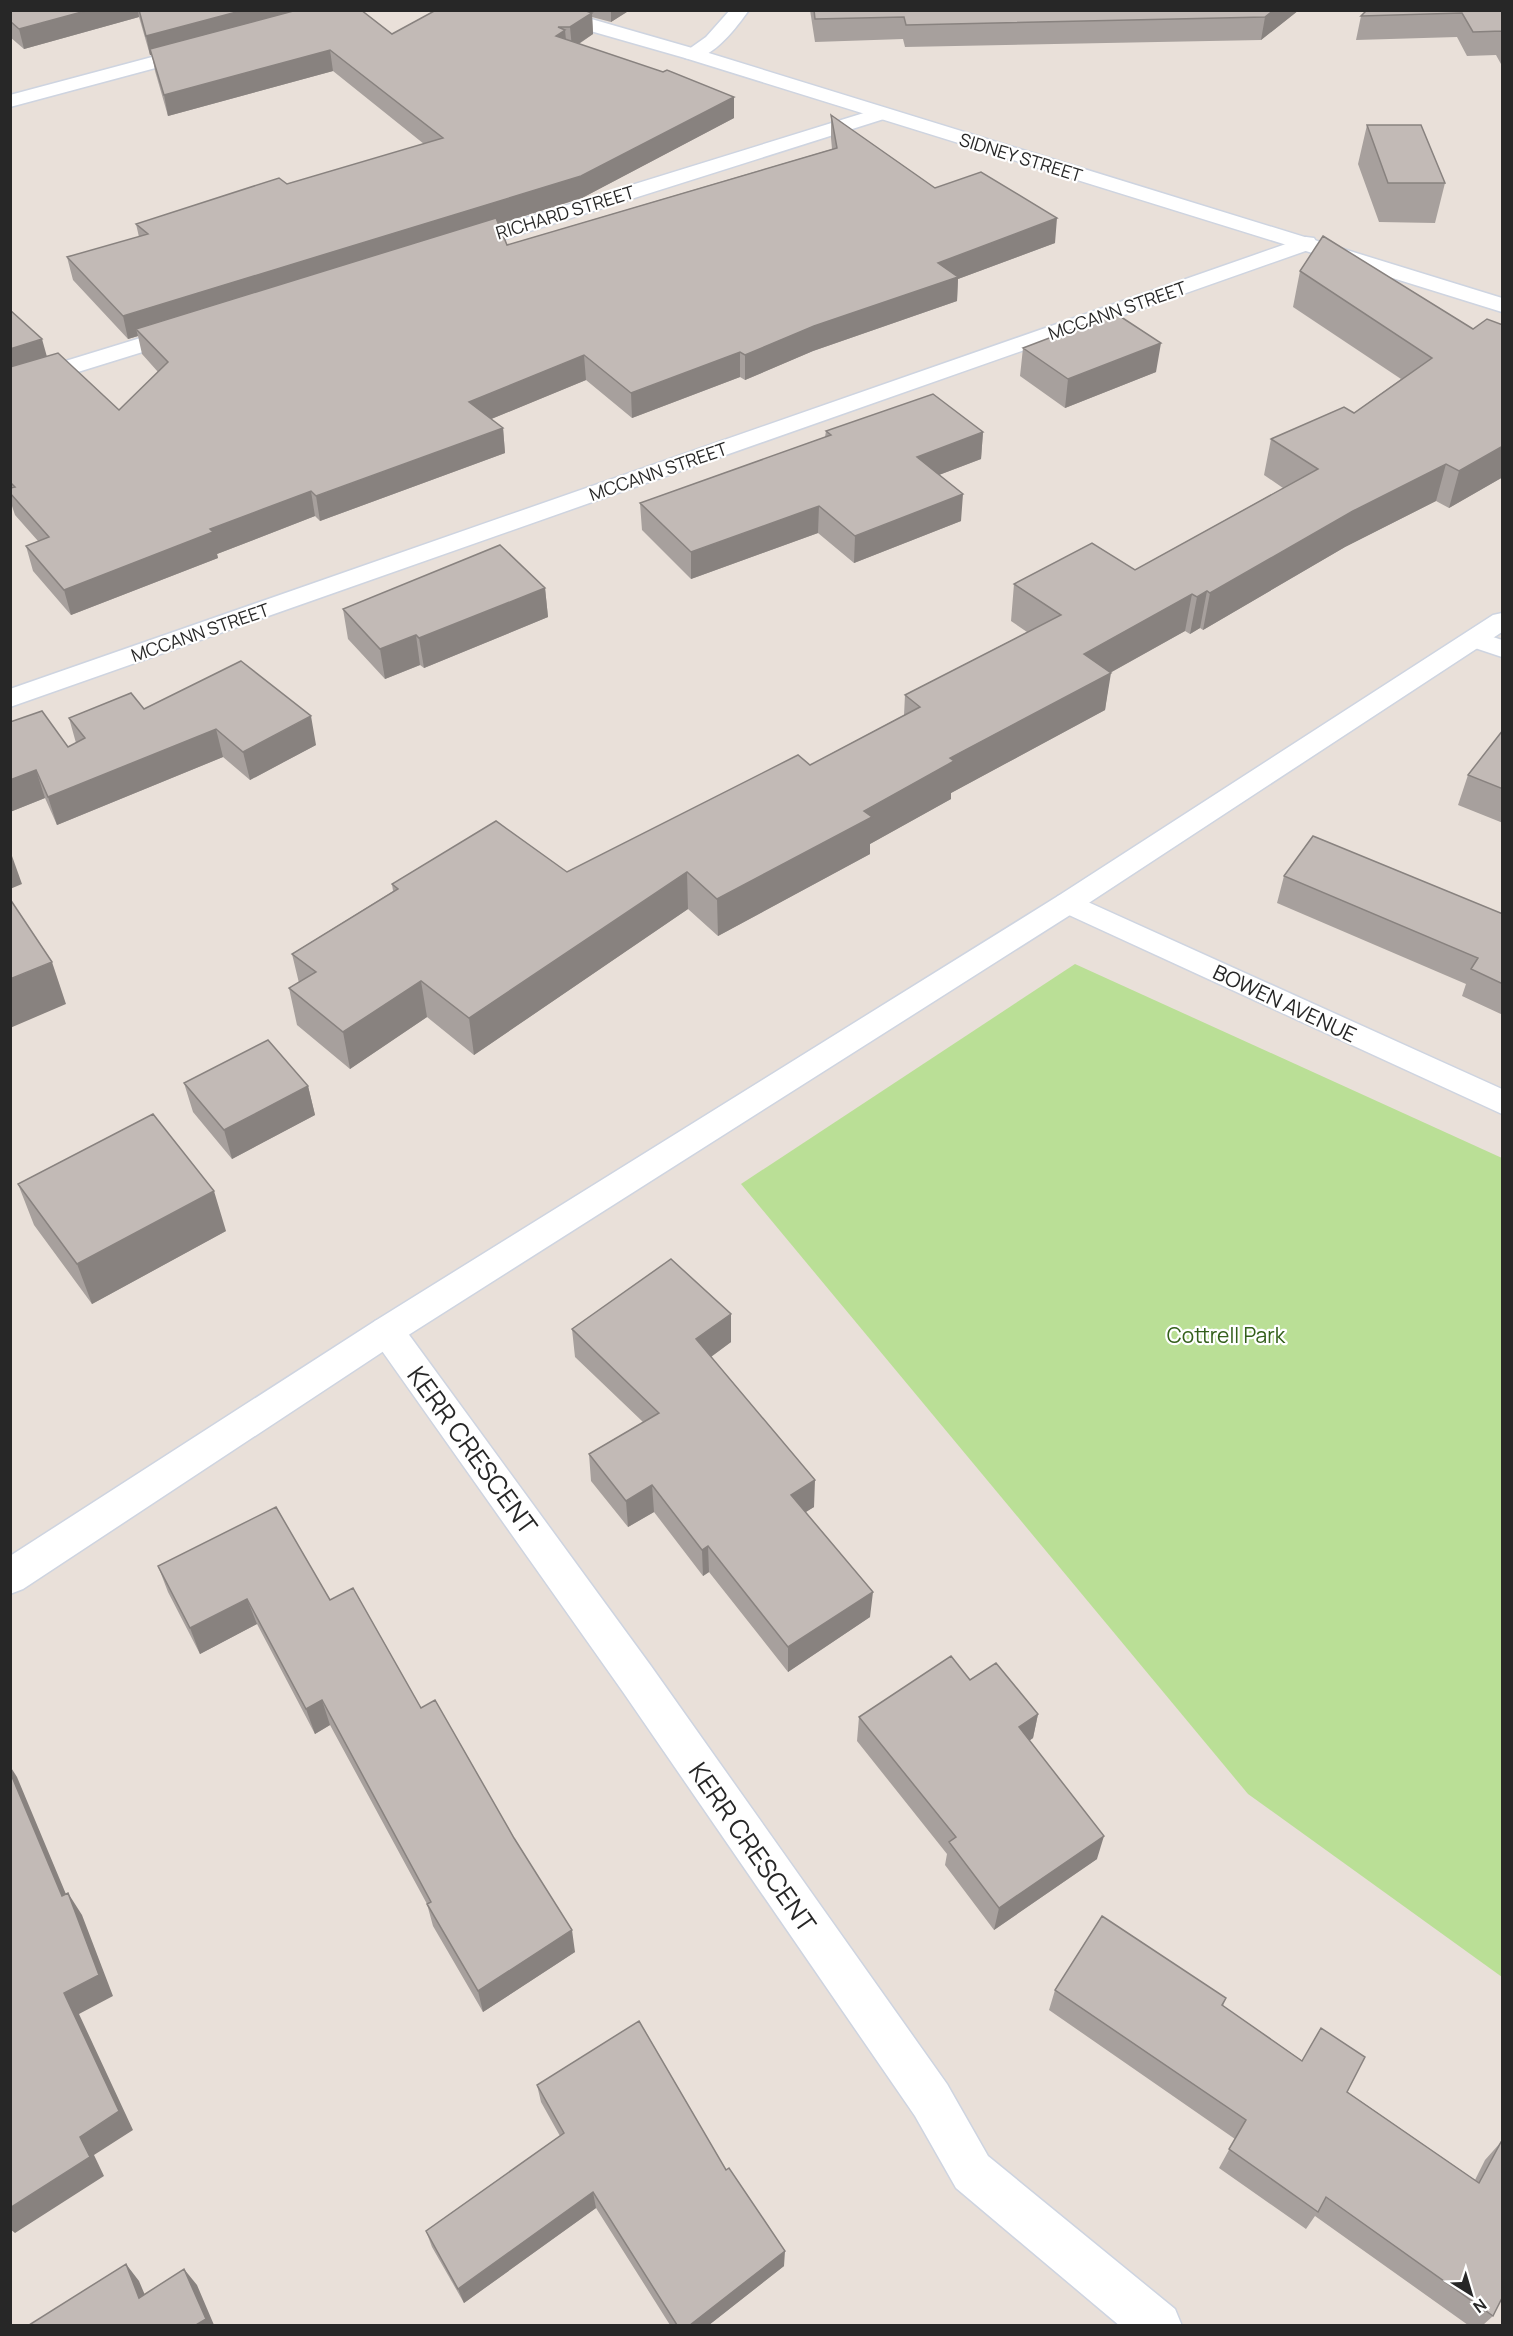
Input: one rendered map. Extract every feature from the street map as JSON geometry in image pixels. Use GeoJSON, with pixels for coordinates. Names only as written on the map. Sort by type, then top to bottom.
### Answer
{"type":"FeatureCollection","features":[{"type":"Feature","properties":{"kind":"street","name":"SIDNEY STREET"},"geometry":{"type":"LineString","coordinates":[[538,10],[692,54],[1503,305]]}},
{"type":"Feature","properties":{"kind":"street"},"geometry":{"type":"LineString","coordinates":[[692,54],[713,41],[740,10]]}},
{"type":"Feature","properties":{"kind":"street"},"geometry":{"type":"LineString","coordinates":[[10,100],[215,46]]}},
{"type":"Feature","properties":{"kind":"street","name":"RICHARD STREET"},"geometry":{"type":"LineString","coordinates":[[434,254],[880,114]]}},
{"type":"Feature","properties":{"kind":"street","name":"MCCANN STREET"},"geometry":{"type":"LineString","coordinates":[[19,696],[1306,243]]}},
{"type":"Feature","properties":{"kind":"street"},"geometry":{"type":"LineString","coordinates":[[10,386],[205,325]]}},
{"type":"Feature","properties":{"kind":"street"},"geometry":{"type":"LineString","coordinates":[[10,1577],[387,1331],[1068,903],[1503,621]]}},
{"type":"Feature","properties":{"kind":"street"},"geometry":{"type":"LineString","coordinates":[[1475,639],[1503,649]]}},
{"type":"Feature","properties":{"kind":"street"},"geometry":{"type":"LineString","coordinates":[[10,669],[19,696]]}},
{"type":"Feature","properties":{"kind":"street","name":"BOWEN AVENUE"},"geometry":{"type":"LineString","coordinates":[[1068,903],[1503,1102]]}},
{"type":"Feature","properties":{"kind":"street","name":"KERR CRESCENT"},"geometry":{"type":"LineString","coordinates":[[387,1331],[637,1679],[931,2100],[972,2172],[1158,2325]]}},
{"type":"Feature","properties":{"kind":"green space","name":"Cottrell Park"},"geometry":{"type":"Polygon","coordinates":[[[1075,964],[1502,1158],[1502,1977],[1248,1794],[741,1184],[1075,964]]]}},
{"type":"Feature","properties":{"kind":"building"},"geometry":{"type":"Polygon","coordinates":[[[10,10],[89,10],[19,29],[10,21],[10,10]]]}},
{"type":"Feature","properties":{"kind":"building"},"geometry":{"type":"Polygon","coordinates":[[[139,10],[244,10],[146,36],[139,10]]]}},
{"type":"Feature","properties":{"kind":"building"},"geometry":{"type":"Polygon","coordinates":[[[297,10],[361,10],[392,34],[436,10],[583,10],[592,13],[570,27],[558,27],[565,30],[556,36],[663,72],[667,70],[734,97],[581,176],[123,316],[67,257],[148,234],[136,224],[279,178],[287,184],[443,138],[330,50],[164,95],[150,49],[297,10]]]}},
{"type":"Feature","properties":{"kind":"building"},"geometry":{"type":"Polygon","coordinates":[[[814,10],[1274,10],[1265,17],[906,25],[904,17],[815,19],[814,10]]]}},
{"type":"Feature","properties":{"kind":"building"},"geometry":{"type":"Polygon","coordinates":[[[1367,10],[1503,10],[1503,32],[1473,32],[1462,13],[1361,16],[1367,10]]]}},
{"type":"Feature","properties":{"kind":"building"},"geometry":{"type":"Polygon","coordinates":[[[831,115],[935,188],[981,172],[1057,218],[938,263],[958,277],[814,326],[745,355],[740,352],[631,393],[584,355],[469,402],[503,428],[316,496],[311,491],[210,529],[213,532],[64,590],[26,546],[49,537],[10,493],[10,488],[15,487],[10,482],[10,367],[58,353],[119,410],[168,362],[136,329],[496,218],[507,245],[837,148],[831,115]]]}},
{"type":"Feature","properties":{"kind":"building"},"geometry":{"type":"Polygon","coordinates":[[[1367,125],[1421,125],[1445,183],[1388,183],[1367,125]]]}},
{"type":"Feature","properties":{"kind":"building"},"geometry":{"type":"Polygon","coordinates":[[[1323,236],[1473,329],[1487,319],[1503,325],[1503,446],[1459,471],[1446,464],[1353,511],[1210,593],[1207,591],[1197,597],[1192,594],[1084,654],[1111,673],[950,758],[954,761],[864,811],[872,817],[717,899],[687,872],[469,1018],[421,981],[343,1032],[289,988],[316,972],[292,954],[398,889],[392,884],[496,821],[567,872],[798,755],[810,765],[920,707],[905,695],[1061,615],[1014,584],[1092,543],[1135,570],[1318,469],[1271,439],[1344,407],[1354,413],[1432,358],[1300,271],[1323,236]]]}},
{"type":"Feature","properties":{"kind":"building"},"geometry":{"type":"Polygon","coordinates":[[[10,310],[42,339],[10,349],[10,310]]]}},
{"type":"Feature","properties":{"kind":"building"},"geometry":{"type":"Polygon","coordinates":[[[1115,313],[1161,343],[1068,379],[1023,348],[1115,313]]]}},
{"type":"Feature","properties":{"kind":"building"},"geometry":{"type":"Polygon","coordinates":[[[933,394],[983,432],[917,457],[963,494],[855,536],[819,506],[691,552],[640,503],[831,435],[826,431],[933,394]]]}},
{"type":"Feature","properties":{"kind":"building"},"geometry":{"type":"Polygon","coordinates":[[[500,545],[545,588],[419,638],[416,635],[380,649],[343,609],[500,545]]]}},
{"type":"Feature","properties":{"kind":"building"},"geometry":{"type":"Polygon","coordinates":[[[241,661],[311,716],[243,752],[216,729],[48,797],[36,770],[10,780],[10,722],[42,711],[68,747],[85,738],[69,718],[131,693],[144,709],[241,661]]]}},
{"type":"Feature","properties":{"kind":"building"},"geometry":{"type":"Polygon","coordinates":[[[1503,730],[1503,789],[1468,775],[1503,730]]]}},
{"type":"Feature","properties":{"kind":"building"},"geometry":{"type":"Polygon","coordinates":[[[1313,836],[1503,914],[1503,984],[1471,969],[1478,958],[1284,876],[1313,836]]]}},
{"type":"Feature","properties":{"kind":"building"},"geometry":{"type":"Polygon","coordinates":[[[10,899],[52,962],[10,979],[10,899]]]}},
{"type":"Feature","properties":{"kind":"building"},"geometry":{"type":"Polygon","coordinates":[[[268,1040],[308,1086],[224,1130],[184,1083],[268,1040]]]}},
{"type":"Feature","properties":{"kind":"building"},"geometry":{"type":"Polygon","coordinates":[[[153,1114],[214,1191],[77,1264],[18,1184],[153,1114]]]}},
{"type":"Feature","properties":{"kind":"building"},"geometry":{"type":"Polygon","coordinates":[[[671,1259],[731,1314],[696,1339],[815,1480],[791,1495],[873,1592],[788,1647],[708,1546],[702,1550],[652,1485],[626,1501],[589,1454],[659,1413],[572,1329],[671,1259]]]}},
{"type":"Feature","properties":{"kind":"building"},"geometry":{"type":"Polygon","coordinates":[[[276,1507],[330,1600],[353,1588],[421,1708],[435,1700],[514,1838],[572,1930],[478,1991],[427,1904],[431,1902],[322,1700],[306,1709],[247,1599],[190,1628],[158,1566],[276,1507]]]}},
{"type":"Feature","properties":{"kind":"building"},"geometry":{"type":"Polygon","coordinates":[[[951,1656],[970,1680],[996,1663],[1038,1714],[1019,1727],[1104,1836],[999,1908],[949,1842],[956,1837],[859,1717],[951,1656]]]}},
{"type":"Feature","properties":{"kind":"building"},"geometry":{"type":"Polygon","coordinates":[[[10,1772],[62,1896],[68,1893],[99,1975],[64,1993],[119,2111],[80,2137],[90,2157],[10,2208],[10,1772]]]}},
{"type":"Feature","properties":{"kind":"building"},"geometry":{"type":"Polygon","coordinates":[[[1102,1916],[1226,1998],[1222,2005],[1302,2061],[1321,2028],[1365,2057],[1347,2092],[1479,2183],[1501,2142],[1503,2143],[1503,2296],[1493,2316],[1326,2197],[1318,2212],[1229,2149],[1246,2120],[1055,1990],[1102,1916]]]}},
{"type":"Feature","properties":{"kind":"building"},"geometry":{"type":"Polygon","coordinates":[[[639,2021],[726,2170],[729,2168],[785,2251],[690,2325],[677,2325],[593,2192],[458,2289],[426,2231],[564,2133],[537,2085],[639,2021]]]}},
{"type":"Feature","properties":{"kind":"building"},"geometry":{"type":"Polygon","coordinates":[[[126,2264],[139,2298],[184,2269],[206,2319],[196,2325],[29,2325],[126,2264]]]}}]}
